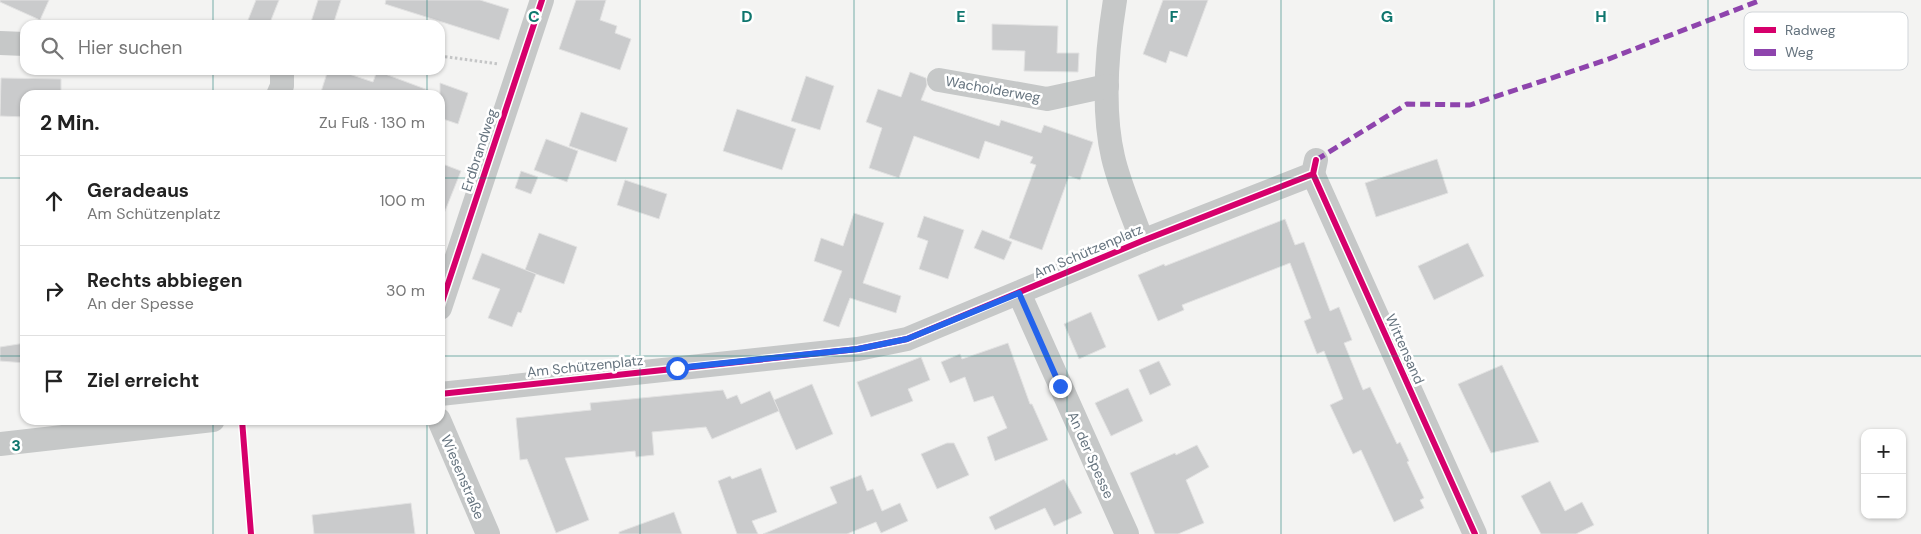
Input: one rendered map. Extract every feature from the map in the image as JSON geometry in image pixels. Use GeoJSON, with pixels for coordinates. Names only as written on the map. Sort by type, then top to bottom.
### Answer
{"type":"FeatureCollection","features":[{"type":"Feature","properties":{"kind":"street","name":"Erdbrandweg"},"geometry":{"type":"LineString","coordinates":[[445,293],[542,0]]}},
{"type":"Feature","properties":{"kind":"street"},"geometry":{"type":"LineString","coordinates":[[1115,0],[1110,28],[1106,96],[1113,157],[1142,241]]}},
{"type":"Feature","properties":{"kind":"street"},"geometry":{"type":"LineString","coordinates":[[0,43],[20,44]]}},
{"type":"Feature","properties":{"kind":"street"},"geometry":{"type":"LineString","coordinates":[[280,90],[282,75]]}},
{"type":"Feature","properties":{"kind":"street","name":"Wacholderweg"},"geometry":{"type":"LineString","coordinates":[[939,80],[1047,99],[1107,86]]}},
{"type":"Feature","properties":{"kind":"street","name":"Am Schützenplatz"},"geometry":{"type":"LineString","coordinates":[[445,393],[858,349],[907,339],[1315,167]]}},
{"type":"Feature","properties":{"kind":"street","name":"Wittensand"},"geometry":{"type":"LineString","coordinates":[[1315,167],[1475,534]]}},
{"type":"Feature","properties":{"kind":"street","name":"An der Spesse"},"geometry":{"type":"LineString","coordinates":[[1019,293],[1127,534]]}},
{"type":"Feature","properties":{"kind":"street"},"geometry":{"type":"LineString","coordinates":[[0,444],[154,425]]}},
{"type":"Feature","properties":{"kind":"street","name":"Wiesenstraße"},"geometry":{"type":"LineString","coordinates":[[441,425],[488,534]]}},
{"type":"Feature","properties":{"kind":"path"},"geometry":{"type":"LineString","coordinates":[[445,57],[519,67]]}},
{"type":"Feature","properties":{"kind":"building"},"geometry":{"type":"Polygon","coordinates":[[[0,0],[49,0],[40,20],[0,2],[0,0]]]}},
{"type":"Feature","properties":{"kind":"building"},"geometry":{"type":"Polygon","coordinates":[[[256,0],[279,0],[271,20],[248,20],[256,0]]]}},
{"type":"Feature","properties":{"kind":"building"},"geometry":{"type":"Polygon","coordinates":[[[318,0],[341,0],[335,20],[312,20],[318,0]]]}},
{"type":"Feature","properties":{"kind":"building"},"geometry":{"type":"Polygon","coordinates":[[[386,0],[480,0],[509,9],[499,40],[445,23],[445,20],[436,20],[385,4],[386,0]]]}},
{"type":"Feature","properties":{"kind":"building"},"geometry":{"type":"Polygon","coordinates":[[[576,0],[606,0],[600,20],[617,26],[615,33],[631,39],[620,70],[559,49],[576,0]]]}},
{"type":"Feature","properties":{"kind":"building"},"geometry":{"type":"Polygon","coordinates":[[[1163,0],[1208,0],[1187,57],[1170,51],[1166,63],[1143,54],[1163,0]]]}},
{"type":"Feature","properties":{"kind":"building"},"geometry":{"type":"Polygon","coordinates":[[[992,24],[1058,26],[1057,53],[1079,53],[1078,72],[1024,71],[1025,51],[992,50],[992,24]]]}},
{"type":"Feature","properties":{"kind":"building"},"geometry":{"type":"Polygon","coordinates":[[[910,72],[926,78],[927,85],[921,100],[999,126],[1001,120],[1041,133],[1044,125],[1093,142],[1080,180],[1069,176],[1042,250],[1009,238],[1036,165],[1030,163],[1033,157],[985,141],[979,159],[914,136],[899,178],[869,168],[882,128],[866,122],[878,89],[901,97],[910,72]]]}},
{"type":"Feature","properties":{"kind":"building"},"geometry":{"type":"Polygon","coordinates":[[[326,75],[352,75],[373,82],[376,75],[388,75],[428,90],[322,90],[326,75]]]}},
{"type":"Feature","properties":{"kind":"building"},"geometry":{"type":"Polygon","coordinates":[[[806,76],[834,86],[820,130],[791,121],[806,76]]]}},
{"type":"Feature","properties":{"kind":"building"},"geometry":{"type":"Polygon","coordinates":[[[1,78],[61,79],[61,90],[20,90],[20,117],[0,116],[1,78]]]}},
{"type":"Feature","properties":{"kind":"building"},"geometry":{"type":"Polygon","coordinates":[[[440,83],[468,93],[458,124],[445,120],[445,90],[440,90],[440,83]]]}},
{"type":"Feature","properties":{"kind":"building"},"geometry":{"type":"Polygon","coordinates":[[[737,109],[796,129],[782,170],[723,151],[737,109]]]}},
{"type":"Feature","properties":{"kind":"building"},"geometry":{"type":"Polygon","coordinates":[[[581,112],[628,128],[616,162],[569,146],[581,112]]]}},
{"type":"Feature","properties":{"kind":"building"},"geometry":{"type":"Polygon","coordinates":[[[546,139],[578,151],[567,182],[534,170],[546,139]]]}},
{"type":"Feature","properties":{"kind":"building"},"geometry":{"type":"Polygon","coordinates":[[[1437,159],[1448,193],[1376,217],[1365,183],[1437,159]]]}},
{"type":"Feature","properties":{"kind":"building"},"geometry":{"type":"Polygon","coordinates":[[[445,165],[461,171],[445,211],[445,165]]]}},
{"type":"Feature","properties":{"kind":"building"},"geometry":{"type":"Polygon","coordinates":[[[521,171],[538,177],[531,194],[515,188],[521,171]]]}},
{"type":"Feature","properties":{"kind":"building"},"geometry":{"type":"Polygon","coordinates":[[[625,180],[667,194],[659,219],[617,205],[625,180]]]}},
{"type":"Feature","properties":{"kind":"building"},"geometry":{"type":"Polygon","coordinates":[[[854,213],[884,223],[863,283],[901,296],[896,313],[850,298],[839,327],[823,321],[842,271],[814,261],[821,238],[843,246],[854,213]]]}},
{"type":"Feature","properties":{"kind":"building"},"geometry":{"type":"Polygon","coordinates":[[[924,216],[964,230],[948,279],[919,269],[928,241],[917,237],[924,216]]]}},
{"type":"Feature","properties":{"kind":"building"},"geometry":{"type":"Polygon","coordinates":[[[1285,219],[1295,245],[1304,242],[1330,311],[1339,307],[1352,340],[1344,343],[1363,390],[1370,387],[1397,444],[1400,442],[1424,498],[1420,500],[1424,508],[1394,522],[1361,450],[1353,454],[1330,405],[1343,399],[1324,351],[1317,354],[1304,321],[1311,318],[1290,263],[1182,305],[1184,310],[1158,321],[1138,275],[1285,219]]]}},
{"type":"Feature","properties":{"kind":"building"},"geometry":{"type":"Polygon","coordinates":[[[982,230],[1012,242],[1004,260],[974,248],[982,230]]]}},
{"type":"Feature","properties":{"kind":"building"},"geometry":{"type":"Polygon","coordinates":[[[539,233],[577,247],[564,284],[525,270],[539,233]]]}},
{"type":"Feature","properties":{"kind":"building"},"geometry":{"type":"Polygon","coordinates":[[[1468,243],[1484,276],[1434,300],[1418,266],[1468,243]]]}},
{"type":"Feature","properties":{"kind":"building"},"geometry":{"type":"Polygon","coordinates":[[[482,253],[536,274],[521,313],[518,312],[512,327],[488,318],[500,289],[472,279],[482,253]]]}},
{"type":"Feature","properties":{"kind":"building"},"geometry":{"type":"Polygon","coordinates":[[[1091,312],[1106,347],[1079,359],[1064,324],[1091,312]]]}},
{"type":"Feature","properties":{"kind":"building"},"geometry":{"type":"Polygon","coordinates":[[[1008,343],[1030,404],[1032,404],[1048,440],[995,461],[987,437],[1007,428],[993,396],[974,402],[965,377],[950,383],[941,362],[960,354],[962,359],[1008,343]]]}},
{"type":"Feature","properties":{"kind":"building"},"geometry":{"type":"Polygon","coordinates":[[[20,344],[20,363],[0,361],[0,347],[20,344]]]}},
{"type":"Feature","properties":{"kind":"building"},"geometry":{"type":"Polygon","coordinates":[[[921,357],[930,380],[908,389],[913,401],[871,417],[857,382],[921,357]]]}},
{"type":"Feature","properties":{"kind":"building"},"geometry":{"type":"Polygon","coordinates":[[[1159,361],[1171,385],[1150,395],[1139,370],[1159,361]]]}},
{"type":"Feature","properties":{"kind":"building"},"geometry":{"type":"Polygon","coordinates":[[[1502,365],[1539,442],[1491,453],[1458,384],[1502,365]]]}},
{"type":"Feature","properties":{"kind":"building"},"geometry":{"type":"Polygon","coordinates":[[[812,384],[833,434],[796,450],[774,400],[812,384]]]}},
{"type":"Feature","properties":{"kind":"building"},"geometry":{"type":"Polygon","coordinates":[[[1128,388],[1143,421],[1111,436],[1095,403],[1128,388]]]}},
{"type":"Feature","properties":{"kind":"building"},"geometry":{"type":"Polygon","coordinates":[[[723,390],[727,399],[737,395],[741,404],[770,391],[779,411],[712,439],[706,427],[652,432],[654,455],[636,457],[635,451],[565,458],[589,520],[556,533],[527,459],[520,460],[516,418],[591,410],[590,403],[723,390]]]}},
{"type":"Feature","properties":{"kind":"building"},"geometry":{"type":"Polygon","coordinates":[[[947,443],[954,443],[969,475],[937,489],[921,454],[947,443]]]}},
{"type":"Feature","properties":{"kind":"building"},"geometry":{"type":"Polygon","coordinates":[[[1197,445],[1209,467],[1186,480],[1204,523],[1178,534],[1155,534],[1130,473],[1197,445]]]}},
{"type":"Feature","properties":{"kind":"building"},"geometry":{"type":"Polygon","coordinates":[[[761,468],[777,512],[752,521],[758,534],[737,534],[718,481],[730,476],[732,479],[761,468]]]}},
{"type":"Feature","properties":{"kind":"building"},"geometry":{"type":"Polygon","coordinates":[[[861,475],[867,491],[873,489],[882,511],[900,503],[908,521],[881,533],[876,522],[847,534],[763,534],[837,503],[830,487],[861,475]]]}},
{"type":"Feature","properties":{"kind":"building"},"geometry":{"type":"Polygon","coordinates":[[[1064,479],[1082,513],[1054,526],[1045,508],[995,530],[989,517],[1064,479]]]}},
{"type":"Feature","properties":{"kind":"building"},"geometry":{"type":"Polygon","coordinates":[[[1550,481],[1565,511],[1582,502],[1594,525],[1576,534],[1541,534],[1521,496],[1550,481]]]}},
{"type":"Feature","properties":{"kind":"building"},"geometry":{"type":"Polygon","coordinates":[[[411,503],[415,534],[314,534],[312,515],[411,503]]]}},
{"type":"Feature","properties":{"kind":"building"},"geometry":{"type":"Polygon","coordinates":[[[674,512],[682,534],[619,534],[619,532],[674,512]]]}},
{"type":"Feature","properties":{"kind":"marked path"},"geometry":{"type":"LineString","coordinates":[[1316,160],[1407,104],[1470,105],[1606,60],[1761,0]]}},
{"type":"Feature","properties":{"kind":"cycle path"},"geometry":{"type":"LineString","coordinates":[[445,293],[542,0]]}},
{"type":"Feature","properties":{"kind":"cycle path"},"geometry":{"type":"LineString","coordinates":[[445,393],[858,349],[907,339],[1142,241],[1313,174],[1316,160]]}},
{"type":"Feature","properties":{"kind":"cycle path"},"geometry":{"type":"LineString","coordinates":[[1313,174],[1475,534]]}},
{"type":"Feature","properties":{"kind":"cycle path"},"geometry":{"type":"LineString","coordinates":[[242,425],[251,534]]}},
{"type":"Feature","properties":{"kind":"route"},"geometry":{"type":"LineString","coordinates":[[677,368],[858,349],[907,339],[1019,293],[1060,386]]}}]}
